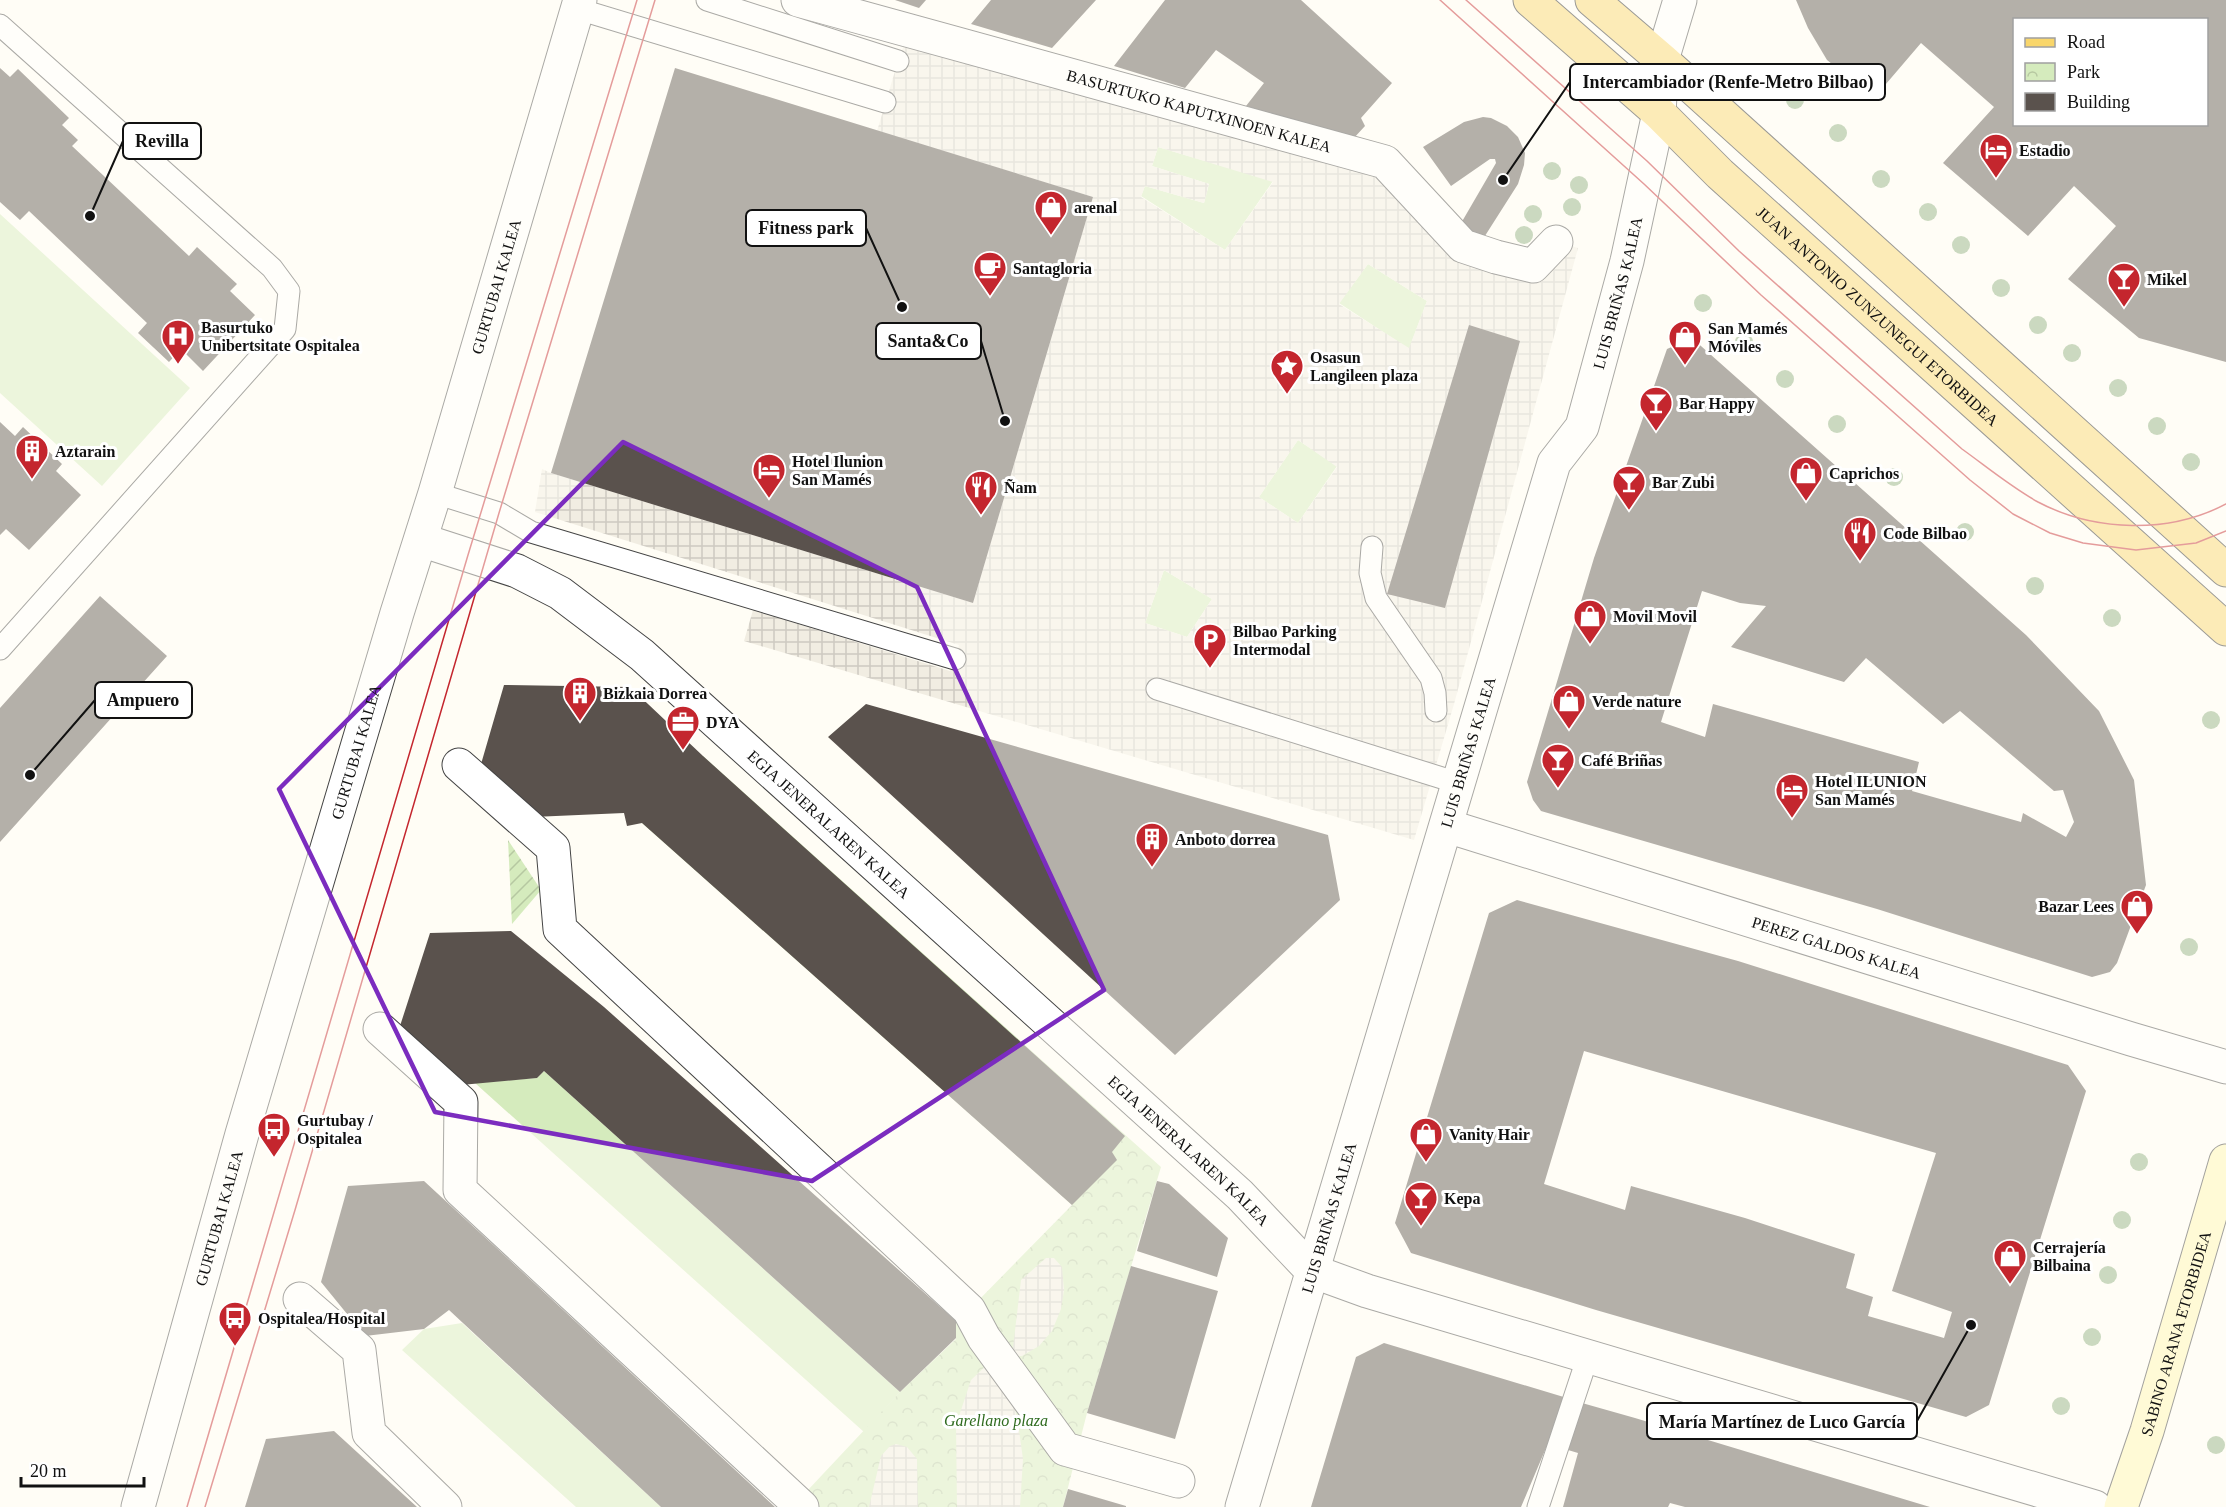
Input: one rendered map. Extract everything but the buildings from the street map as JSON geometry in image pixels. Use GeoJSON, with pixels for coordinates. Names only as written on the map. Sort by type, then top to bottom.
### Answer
{"type":"FeatureCollection","features":[{"type":"Feature","properties":{"kind":"main road","name":"JUAN ANTONIO ZUNZUNEGUI ETORBIDEA"},"geometry":{"type":"LineString","coordinates":[[1530,0],[1659,113],[1720,174],[2226,629]]}},
{"type":"Feature","properties":{"kind":"main road"},"geometry":{"type":"LineString","coordinates":[[1592,0],[1662,60],[2226,570]]}},
{"type":"Feature","properties":{"kind":"street","name":"BASURTUKO KAPUTXINOEN KALEA"},"geometry":{"type":"LineString","coordinates":[[798,0],[1385,162],[1463,246],[1496,257],[1533,266],[1556,242]]}},
{"type":"Feature","properties":{"kind":"street","name":"LUIS BRIÑAS KALEA"},"geometry":{"type":"LineString","coordinates":[[1242,1507],[1554,463],[1582,427],[1627,261],[1659,113],[1662,60],[1680,0]]}},
{"type":"Feature","properties":{"kind":"street","name":"GURTUBAI KALEA"},"geometry":{"type":"LineString","coordinates":[[138,1507],[245,1123],[397,613],[421,540],[579,4]]}},
{"type":"Feature","properties":{"kind":"street","name":"EGIA JENERALAREN KALEA"},"geometry":{"type":"LineString","coordinates":[[421,540],[517,571],[560,593],[642,655],[1240,1194],[1312,1271],[1366,1291],[2095,1507]]}},
{"type":"Feature","properties":{"kind":"street"},"geometry":{"type":"LineString","coordinates":[[459,765],[553,848],[560,928],[969,1310],[984,1338],[1065,1449],[1178,1481]]}},
{"type":"Feature","properties":{"kind":"street","name":"PEREZ GALDOS KALEA"},"geometry":{"type":"LineString","coordinates":[[1447,826],[2226,1067]]}},
{"type":"Feature","properties":{"kind":"street"},"geometry":{"type":"LineString","coordinates":[[380,1029],[461,1102],[460,1190],[802,1507]]}},
{"type":"Feature","properties":{"kind":"street","name":"SABINO ARANA ETORBIDEA"},"geometry":{"type":"LineString","coordinates":[[2121,1507],[2147,1431],[2226,1161]]}},
{"type":"Feature","properties":{"kind":"street"},"geometry":{"type":"LineString","coordinates":[[300,1299],[359,1350],[369,1433],[445,1507]]}},
{"type":"Feature","properties":{"kind":"lane"},"geometry":{"type":"LineString","coordinates":[[707,0],[898,61]]}},
{"type":"Feature","properties":{"kind":"lane"},"geometry":{"type":"LineString","coordinates":[[579,4],[885,102]]}},
{"type":"Feature","properties":{"kind":"lane"},"geometry":{"type":"LineString","coordinates":[[0,25],[272,268],[289,291],[285,329],[0,649]]}},
{"type":"Feature","properties":{"kind":"lane"},"geometry":{"type":"LineString","coordinates":[[435,493],[499,513],[531,532],[955,659]]}},
{"type":"Feature","properties":{"kind":"lane"},"geometry":{"type":"LineString","coordinates":[[1372,547],[1370,573],[1376,598],[1431,678],[1436,711]]}},
{"type":"Feature","properties":{"kind":"lane"},"geometry":{"type":"LineString","coordinates":[[1157,689],[1458,783]]}},
{"type":"Feature","properties":{"kind":"lane"},"geometry":{"type":"LineString","coordinates":[[1538,1507],[1588,1356]]}},
{"type":"Feature","properties":{"kind":"highlighted area"},"geometry":{"type":"Polygon","coordinates":[[[623,442],[917,587],[1104,990],[812,1181],[435,1112],[279,789],[623,442]]]}},
{"type":"Feature","properties":{"kind":"green space"},"geometry":{"type":"Polygon","coordinates":[[[1158,147],[1273,181],[1225,250],[1141,196],[1145,186],[1204,203],[1209,184],[1152,166],[1158,147]]]}},
{"type":"Feature","properties":{"kind":"green space"},"geometry":{"type":"Polygon","coordinates":[[[0,214],[190,388],[102,486],[0,393],[0,214]]]}},
{"type":"Feature","properties":{"kind":"green space"},"geometry":{"type":"Polygon","coordinates":[[[1368,264],[1427,301],[1409,349],[1339,303],[1368,264]]]}},
{"type":"Feature","properties":{"kind":"green space"},"geometry":{"type":"Polygon","coordinates":[[[1298,440],[1337,466],[1298,523],[1259,497],[1298,440]]]}},
{"type":"Feature","properties":{"kind":"green space"},"geometry":{"type":"Polygon","coordinates":[[[1164,570],[1212,599],[1187,637],[1145,623],[1164,570]]]}},
{"type":"Feature","properties":{"kind":"green space","name":"Garellano plaza"},"geometry":{"type":"Polygon","coordinates":[[[703,756],[1161,1167],[1087,1413],[1063,1507],[792,1507],[900,1392],[956,1339],[956,1321],[1072,1205],[642,823],[703,756]]]}},
{"type":"Feature","properties":{"kind":"green space"},"geometry":{"type":"Polygon","coordinates":[[[508,840],[541,890],[512,924],[508,840]]]}},
{"type":"Feature","properties":{"kind":"green space"},"geometry":{"type":"Polygon","coordinates":[[[544,1071],[900,1392],[864,1432],[475,1083],[537,1078],[544,1071]]]}},
{"type":"Feature","properties":{"kind":"green space"},"geometry":{"type":"Polygon","coordinates":[[[462,1323],[661,1507],[576,1507],[402,1350],[424,1329],[462,1323]]]}},
{"type":"Feature","properties":{"kind":"shaded area","name":"Osasun Langileen plaza"},"geometry":{"type":"Polygon","coordinates":[[[909,32],[1385,162],[1496,257],[1556,242],[1578,248],[1454,704],[1414,840],[744,641],[753,610],[950,671],[959,645],[535,512],[542,469],[973,603],[1093,197],[877,131],[909,32]],[[1158,147],[1152,166],[1209,184],[1204,203],[1145,186],[1141,197],[1225,250],[1273,182],[1158,147]],[[1368,264],[1339,304],[1409,348],[1427,301],[1368,264]],[[1298,440],[1259,497],[1298,523],[1337,467],[1298,440]],[[1164,570],[1145,623],[1187,637],[1212,599],[1164,570]]]}},
{"type":"Feature","properties":{"kind":"shaded area"},"geometry":{"type":"Polygon","coordinates":[[[1046,1258],[1054,1258],[1062,1267],[1064,1290],[1061,1309],[1052,1331],[1039,1346],[1022,1356],[1012,1356],[1021,1280],[1046,1258]]]}},
{"type":"Feature","properties":{"kind":"shaded area"},"geometry":{"type":"Polygon","coordinates":[[[990,1362],[1013,1399],[1018,1423],[1023,1459],[1020,1507],[957,1507],[956,1425],[971,1380],[990,1362]]]}},
{"type":"Feature","properties":{"kind":"shaded area"},"geometry":{"type":"Polygon","coordinates":[[[896,1444],[907,1447],[917,1459],[918,1507],[869,1507],[881,1456],[890,1446],[896,1444]]]}},
{"type":"Feature","properties":{"kind":"tram line"},"geometry":{"type":"LineString","coordinates":[[187,1507],[468,555],[637,0]]}},
{"type":"Feature","properties":{"kind":"tram line"},"geometry":{"type":"LineString","coordinates":[[205,1507],[295,1210],[499,513],[655,0]]}},
{"type":"Feature","properties":{"kind":"tram line"},"geometry":{"type":"LineString","coordinates":[[1440,0],[1644,184],[1761,295],[1970,480],[2013,514],[2050,533],[2083,543],[2136,550],[2196,543],[2226,531]]}},
{"type":"Feature","properties":{"kind":"tram line"},"geometry":{"type":"LineString","coordinates":[[1466,0],[1647,161],[1739,251],[1962,449],[2018,490],[2060,512],[2108,524],[2132,526],[2181,521],[2226,504]]}},
{"type":"Feature","properties":{"kind":"place","name":"Estadio"},"geometry":{"type":"Point","coordinates":[1996,179]}},
{"type":"Feature","properties":{"kind":"place","name":"Intercambiador (Renfe-Metro Bilbao)"},"geometry":{"type":"Point","coordinates":[1503,180]}},
{"type":"Feature","properties":{"kind":"place","name":"Revilla"},"geometry":{"type":"Point","coordinates":[90,216]}},
{"type":"Feature","properties":{"kind":"place","name":"arenal"},"geometry":{"type":"Point","coordinates":[1051,236]}},
{"type":"Feature","properties":{"kind":"place","name":"Santagloria"},"geometry":{"type":"Point","coordinates":[990,297]}},
{"type":"Feature","properties":{"kind":"place","name":"Fitness park"},"geometry":{"type":"Point","coordinates":[902,307]}},
{"type":"Feature","properties":{"kind":"place","name":"Mikel"},"geometry":{"type":"Point","coordinates":[2124,308]}},
{"type":"Feature","properties":{"kind":"place","name":"Basurtuko Unibertsitate Ospitalea"},"geometry":{"type":"Point","coordinates":[178,365]}},
{"type":"Feature","properties":{"kind":"place","name":"San Mamés Móviles"},"geometry":{"type":"Point","coordinates":[1685,366]}},
{"type":"Feature","properties":{"kind":"place","name":"Osasun Langileen plaza"},"geometry":{"type":"Point","coordinates":[1287,395]}},
{"type":"Feature","properties":{"kind":"place","name":"Santa&Co"},"geometry":{"type":"Point","coordinates":[1005,421]}},
{"type":"Feature","properties":{"kind":"place","name":"Bar Happy"},"geometry":{"type":"Point","coordinates":[1656,432]}},
{"type":"Feature","properties":{"kind":"place","name":"Aztarain"},"geometry":{"type":"Point","coordinates":[32,480]}},
{"type":"Feature","properties":{"kind":"place","name":"Hotel Ilunion San Mamés"},"geometry":{"type":"Point","coordinates":[769,499]}},
{"type":"Feature","properties":{"kind":"place","name":"Caprichos"},"geometry":{"type":"Point","coordinates":[1806,502]}},
{"type":"Feature","properties":{"kind":"place","name":"Bar Zubi"},"geometry":{"type":"Point","coordinates":[1629,511]}},
{"type":"Feature","properties":{"kind":"place","name":"Ñam"},"geometry":{"type":"Point","coordinates":[981,516]}},
{"type":"Feature","properties":{"kind":"place","name":"Code Bilbao"},"geometry":{"type":"Point","coordinates":[1860,562]}},
{"type":"Feature","properties":{"kind":"place","name":"Movil Movil"},"geometry":{"type":"Point","coordinates":[1590,645]}},
{"type":"Feature","properties":{"kind":"place","name":"Bilbao Parking Intermodal"},"geometry":{"type":"Point","coordinates":[1210,669]}},
{"type":"Feature","properties":{"kind":"place","name":"Bizkaia Dorrea"},"geometry":{"type":"Point","coordinates":[580,722]}},
{"type":"Feature","properties":{"kind":"place","name":"Verde nature"},"geometry":{"type":"Point","coordinates":[1569,730]}},
{"type":"Feature","properties":{"kind":"place","name":"DYA"},"geometry":{"type":"Point","coordinates":[683,751]}},
{"type":"Feature","properties":{"kind":"place","name":"Ampuero"},"geometry":{"type":"Point","coordinates":[30,775]}},
{"type":"Feature","properties":{"kind":"place","name":"Café Briñas"},"geometry":{"type":"Point","coordinates":[1558,789]}},
{"type":"Feature","properties":{"kind":"place","name":"Hotel ILUNION San Mamés"},"geometry":{"type":"Point","coordinates":[1792,819]}},
{"type":"Feature","properties":{"kind":"place","name":"Anboto dorrea"},"geometry":{"type":"Point","coordinates":[1152,868]}},
{"type":"Feature","properties":{"kind":"place","name":"Bazar Lees"},"geometry":{"type":"Point","coordinates":[2137,935]}},
{"type":"Feature","properties":{"kind":"place","name":"Gurtubay / Ospitalea"},"geometry":{"type":"Point","coordinates":[274,1158]}},
{"type":"Feature","properties":{"kind":"place","name":"Vanity Hair"},"geometry":{"type":"Point","coordinates":[1426,1163]}},
{"type":"Feature","properties":{"kind":"place","name":"Kepa"},"geometry":{"type":"Point","coordinates":[1421,1227]}},
{"type":"Feature","properties":{"kind":"place","name":"Cerrajería Bilbaina"},"geometry":{"type":"Point","coordinates":[2010,1285]}},
{"type":"Feature","properties":{"kind":"place","name":"María Martínez de Luco García"},"geometry":{"type":"Point","coordinates":[1971,1325]}},
{"type":"Feature","properties":{"kind":"place","name":"Ospitalea/Hospital"},"geometry":{"type":"Point","coordinates":[235,1347]}}]}
